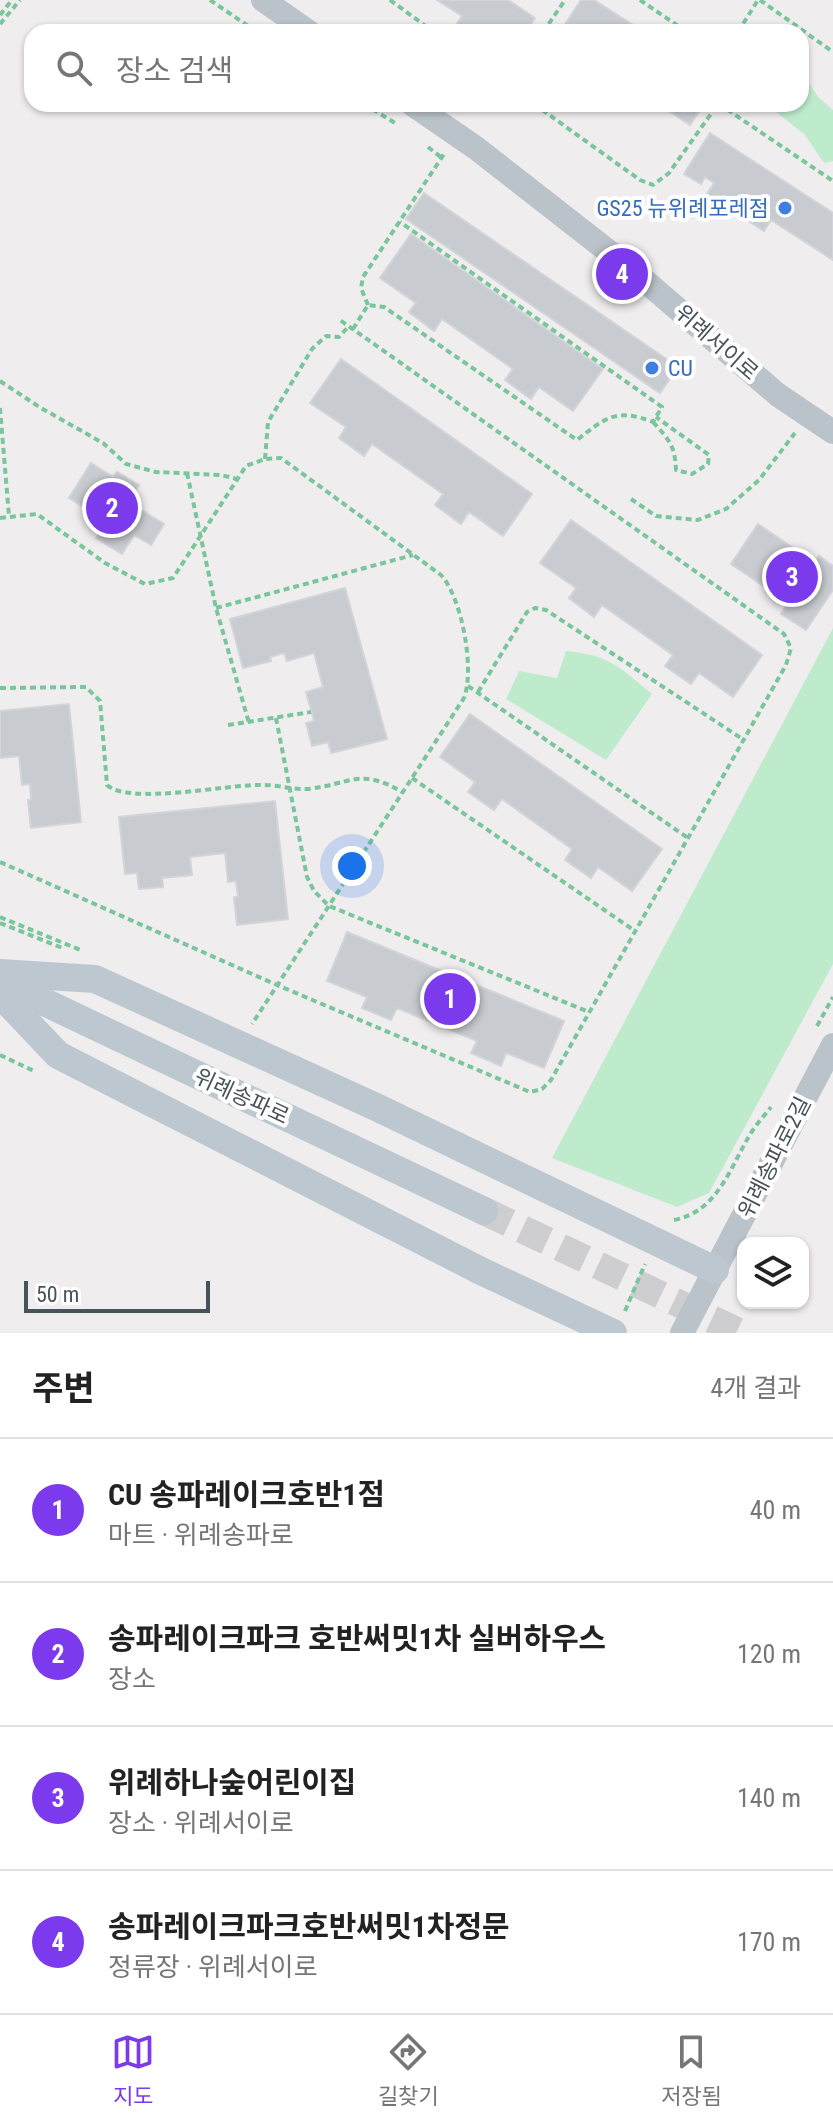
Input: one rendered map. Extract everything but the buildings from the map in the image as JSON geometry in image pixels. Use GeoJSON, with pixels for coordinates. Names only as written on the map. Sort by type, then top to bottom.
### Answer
{"type":"FeatureCollection","features":[{"type":"Feature","properties":{"kind":"main road"},"geometry":{"type":"LineString","coordinates":[[0,973],[95,979],[376,1107],[715,1270]]}},
{"type":"Feature","properties":{"kind":"main road","name":"위례송파로"},"geometry":{"type":"LineString","coordinates":[[0,981],[484,1211]]}},
{"type":"Feature","properties":{"kind":"main road"},"geometry":{"type":"LineString","coordinates":[[0,994],[58,1055],[481,1271],[617,1326]]}},
{"type":"Feature","properties":{"kind":"street"},"geometry":{"type":"LineString","coordinates":[[263,0],[298,24]]}},
{"type":"Feature","properties":{"kind":"street","name":"위례서이로"},"geometry":{"type":"LineString","coordinates":[[424,112],[631,269],[778,395],[833,432]]}},
{"type":"Feature","properties":{"kind":"street","name":"위례송파로2길"},"geometry":{"type":"LineString","coordinates":[[682,1333],[715,1270],[823,1040]]}},
{"type":"Feature","properties":{"kind":"path"},"geometry":{"type":"LineString","coordinates":[[0,15],[12,0]]}},
{"type":"Feature","properties":{"kind":"path"},"geometry":{"type":"LineString","coordinates":[[0,24],[20,0]]}},
{"type":"Feature","properties":{"kind":"path"},"geometry":{"type":"LineString","coordinates":[[210,0],[245,24]]}},
{"type":"Feature","properties":{"kind":"path"},"geometry":{"type":"LineString","coordinates":[[390,0],[423,24]]}},
{"type":"Feature","properties":{"kind":"path"},"geometry":{"type":"LineString","coordinates":[[548,24],[565,0]]}},
{"type":"Feature","properties":{"kind":"path"},"geometry":{"type":"LineString","coordinates":[[640,0],[675,24]]}},
{"type":"Feature","properties":{"kind":"path"},"geometry":{"type":"LineString","coordinates":[[743,24],[759,0],[793,24]]}},
{"type":"Feature","properties":{"kind":"path"},"geometry":{"type":"LineString","coordinates":[[809,35],[833,52]]}},
{"type":"Feature","properties":{"kind":"path"},"geometry":{"type":"LineString","coordinates":[[545,112],[640,180],[653,185],[669,173],[712,112]]}},
{"type":"Feature","properties":{"kind":"path"},"geometry":{"type":"LineString","coordinates":[[730,112],[833,181]]}},
{"type":"Feature","properties":{"kind":"path"},"geometry":{"type":"LineString","coordinates":[[368,305],[361,288],[363,277],[457,135]]}},
{"type":"Feature","properties":{"kind":"path"},"geometry":{"type":"LineString","coordinates":[[400,222],[662,407],[653,422]]}},
{"type":"Feature","properties":{"kind":"path"},"geometry":{"type":"LineString","coordinates":[[265,459],[268,422],[312,349],[326,336],[339,337],[351,328],[368,305]]}},
{"type":"Feature","properties":{"kind":"path"},"geometry":{"type":"LineString","coordinates":[[368,305],[384,307],[577,440],[598,423],[623,413],[653,422],[671,442],[676,455],[676,470],[692,474],[708,464],[709,455],[656,417]]}},
{"type":"Feature","properties":{"kind":"path"},"geometry":{"type":"LineString","coordinates":[[0,862],[277,985],[530,1092],[542,1089],[551,1080],[786,665],[791,648],[784,634],[340,320]]}},
{"type":"Feature","properties":{"kind":"path"},"geometry":{"type":"LineString","coordinates":[[0,381],[103,443],[126,464],[156,472],[237,479]]}},
{"type":"Feature","properties":{"kind":"path"},"geometry":{"type":"LineString","coordinates":[[0,408],[9,516]]}},
{"type":"Feature","properties":{"kind":"path"},"geometry":{"type":"LineString","coordinates":[[631,499],[656,516],[698,520],[726,509],[759,480],[808,416]]}},
{"type":"Feature","properties":{"kind":"path"},"geometry":{"type":"LineString","coordinates":[[0,518],[37,514],[105,563],[145,584],[173,578],[246,466],[265,459],[281,458],[452,586],[469,668],[464,698],[251,1025]]}},
{"type":"Feature","properties":{"kind":"path"},"geometry":{"type":"LineString","coordinates":[[187,473],[216,608],[249,723]]}},
{"type":"Feature","properties":{"kind":"path"},"geometry":{"type":"LineString","coordinates":[[216,608],[413,555]]}},
{"type":"Feature","properties":{"kind":"path"},"geometry":{"type":"LineString","coordinates":[[478,692],[527,612],[535,608],[546,610],[744,740]]}},
{"type":"Feature","properties":{"kind":"path"},"geometry":{"type":"LineString","coordinates":[[468,686],[688,838]]}},
{"type":"Feature","properties":{"kind":"path"},"geometry":{"type":"LineString","coordinates":[[0,688],[86,687],[100,701],[107,785],[113,791],[137,795],[261,784],[305,789],[366,777],[382,781],[402,792]]}},
{"type":"Feature","properties":{"kind":"path"},"geometry":{"type":"LineString","coordinates":[[228,725],[311,712]]}},
{"type":"Feature","properties":{"kind":"path"},"geometry":{"type":"LineString","coordinates":[[276,718],[307,877],[314,891],[329,906],[589,1012]]}},
{"type":"Feature","properties":{"kind":"path"},"geometry":{"type":"LineString","coordinates":[[412,778],[635,931]]}},
{"type":"Feature","properties":{"kind":"path"},"geometry":{"type":"LineString","coordinates":[[823,1040],[833,997]]}},
{"type":"Feature","properties":{"kind":"path"},"geometry":{"type":"LineString","coordinates":[[617,1326],[664,1222],[689,1217],[717,1196],[750,1134],[778,1098]]}},
{"type":"Feature","properties":{"kind":"green space"},"geometry":{"type":"Polygon","coordinates":[[[809,84],[833,110],[833,161],[824,163],[805,135],[776,112],[809,112],[809,84]]]}},
{"type":"Feature","properties":{"kind":"green space"},"geometry":{"type":"Polygon","coordinates":[[[833,628],[833,964],[709,1193],[677,1207],[552,1158],[833,628]]]}},
{"type":"Feature","properties":{"kind":"green space"},"geometry":{"type":"Polygon","coordinates":[[[566,651],[604,659],[652,694],[606,760],[506,699],[519,671],[557,678],[566,651]]]}},
{"type":"Feature","properties":{"kind":"tunnel"},"geometry":{"type":"LineString","coordinates":[[484,1211],[741,1333]]}},
{"type":"Feature","properties":{"kind":"place","name":"GS25 뉴위례포레점"},"geometry":{"type":"Point","coordinates":[785,208]}},
{"type":"Feature","properties":{"kind":"place","name":"송파레이크파크호반써밋1차정문"},"geometry":{"type":"Point","coordinates":[622,274]}},
{"type":"Feature","properties":{"kind":"place","name":"CU"},"geometry":{"type":"Point","coordinates":[652,368]}},
{"type":"Feature","properties":{"kind":"place","name":"송파레이크파크 호반써밋1차 실버하우스"},"geometry":{"type":"Point","coordinates":[112,508]}},
{"type":"Feature","properties":{"kind":"place","name":"위례하나숲어린이집"},"geometry":{"type":"Point","coordinates":[792,577]}},
{"type":"Feature","properties":{"kind":"place","name":"CU 송파레이크호반1점"},"geometry":{"type":"Point","coordinates":[450,999]}}]}
